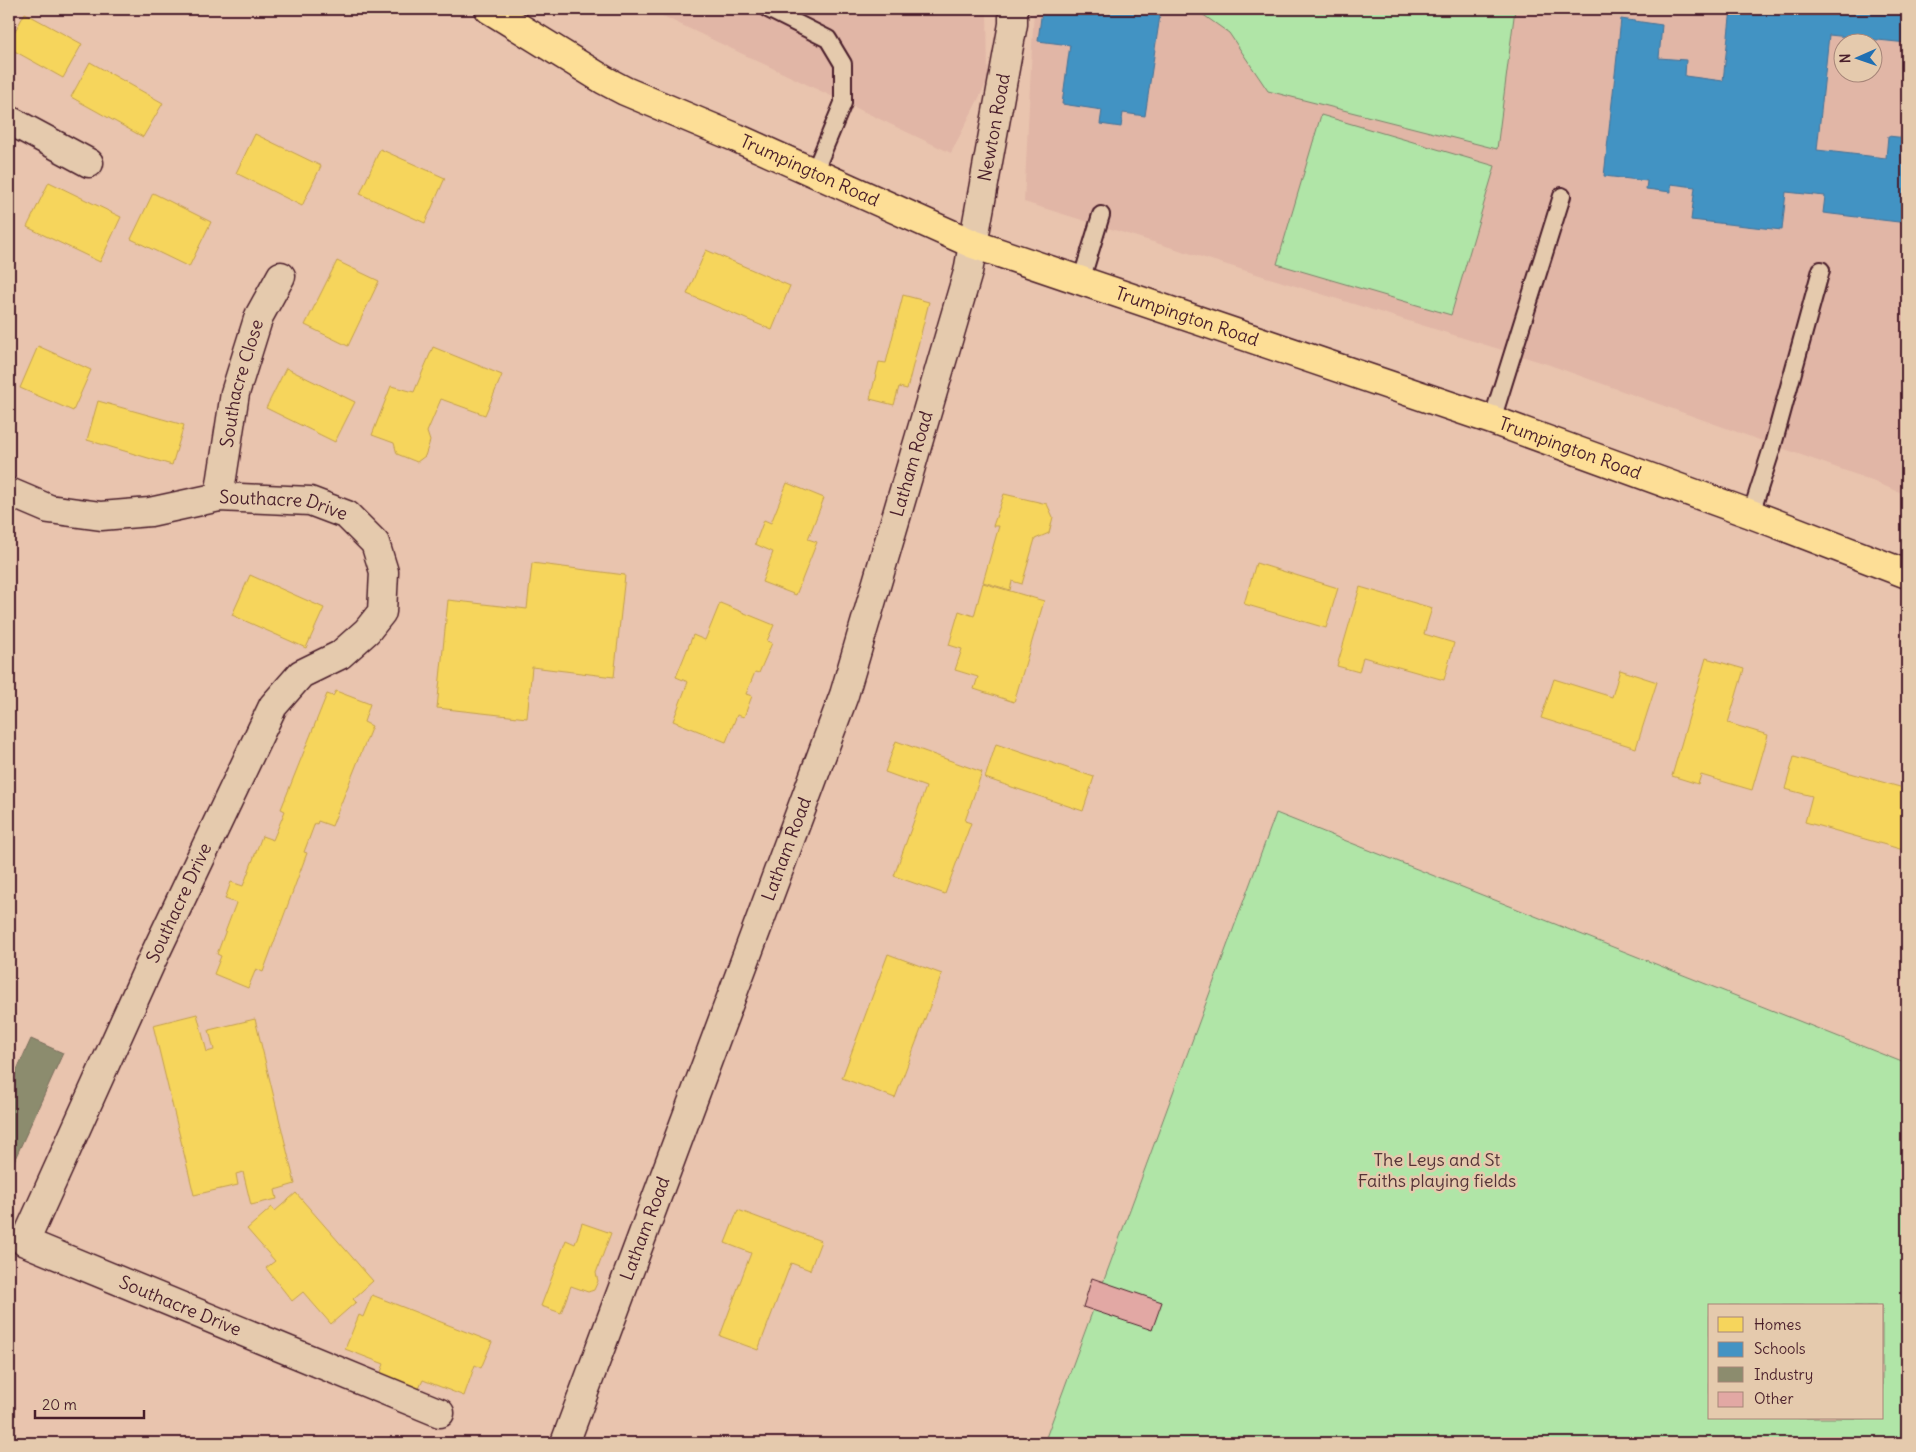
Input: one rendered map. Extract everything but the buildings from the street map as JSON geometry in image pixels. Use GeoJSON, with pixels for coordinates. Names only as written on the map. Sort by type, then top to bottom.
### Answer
{"type":"FeatureCollection","features":[{"type":"Feature","properties":{"kind":"main road","name":"Trumpington Road"},"geometry":{"type":"LineString","coordinates":[[489,9],[604,80],[973,244],[1492,420],[1751,514],[1907,574]]}},
{"type":"Feature","properties":{"kind":"street","name":"Newton Road"},"geometry":{"type":"LineString","coordinates":[[973,244],[1012,24],[1013,9]]}},
{"type":"Feature","properties":{"kind":"street"},"geometry":{"type":"LineString","coordinates":[[9,120],[90,163]]}},
{"type":"Feature","properties":{"kind":"street","name":"Latham Road"},"geometry":{"type":"LineString","coordinates":[[565,1443],[844,695],[968,272],[973,244]]}},
{"type":"Feature","properties":{"kind":"street","name":"Southacre Close"},"geometry":{"type":"LineString","coordinates":[[218,497],[235,393],[259,316],[281,276]]}},
{"type":"Feature","properties":{"kind":"street","name":"Southacre Drive"},"geometry":{"type":"LineString","coordinates":[[9,492],[48,509],[101,516],[150,512],[218,497],[310,501],[347,515],[375,542],[384,572],[382,612],[366,631],[340,655],[301,674],[273,706],[153,958],[25,1242],[440,1413]]}},
{"type":"Feature","properties":{"kind":"lane"},"geometry":{"type":"LineString","coordinates":[[768,9],[828,39],[843,64],[842,103],[814,173]]}},
{"type":"Feature","properties":{"kind":"lane"},"geometry":{"type":"LineString","coordinates":[[1492,420],[1562,196]]}},
{"type":"Feature","properties":{"kind":"lane"},"geometry":{"type":"LineString","coordinates":[[1080,281],[1100,215]]}},
{"type":"Feature","properties":{"kind":"lane"},"geometry":{"type":"LineString","coordinates":[[1751,514],[1773,445],[1822,270]]}},
{"type":"Feature","properties":{"kind":"shaded area"},"geometry":{"type":"Polygon","coordinates":[[[648,9],[987,9],[988,80],[951,153],[648,9]]]}},
{"type":"Feature","properties":{"kind":"shaded area"},"geometry":{"type":"Polygon","coordinates":[[[1034,9],[1907,9],[1907,495],[1857,475],[1547,364],[1024,202],[1034,9]]]}},
{"type":"Feature","properties":{"kind":"green space"},"geometry":{"type":"Polygon","coordinates":[[[1195,9],[1515,9],[1497,149],[1268,91],[1229,33],[1195,9]]]}},
{"type":"Feature","properties":{"kind":"green space"},"geometry":{"type":"Polygon","coordinates":[[[1321,115],[1495,166],[1451,315],[1277,264],[1321,115]]]}},
{"type":"Feature","properties":{"kind":"green space","name":"The Leys and St Faiths playing fields"},"geometry":{"type":"Polygon","coordinates":[[[1276,813],[1907,1064],[1907,1443],[1044,1443],[1276,813]]]}}]}
